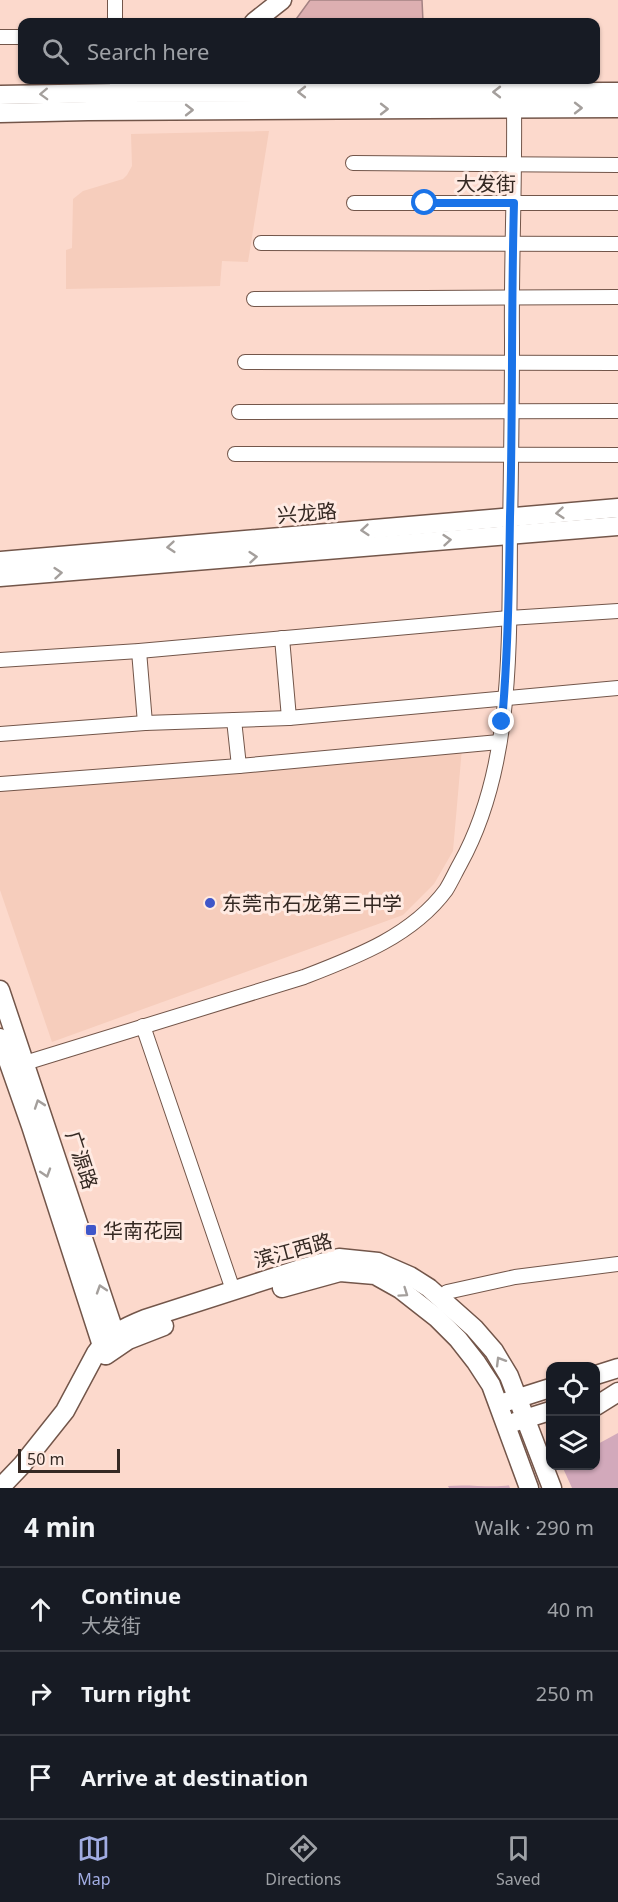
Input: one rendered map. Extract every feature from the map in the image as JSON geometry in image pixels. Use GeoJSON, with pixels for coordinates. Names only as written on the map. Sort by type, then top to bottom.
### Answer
{"type":"FeatureCollection","features":[{"type":"Feature","properties":{"kind":"main road"},"geometry":{"type":"LineString","coordinates":[[259,18],[282,0]]}},
{"type":"Feature","properties":{"kind":"main road"},"geometry":{"type":"LineString","coordinates":[[145,110],[178,84]]}},
{"type":"Feature","properties":{"kind":"main road"},"geometry":{"type":"LineString","coordinates":[[0,113],[88,102],[117,94],[618,92]]}},
{"type":"Feature","properties":{"kind":"main road"},"geometry":{"type":"LineString","coordinates":[[117,94],[145,110],[618,108]]}},
{"type":"Feature","properties":{"kind":"main road"},"geometry":{"type":"LineString","coordinates":[[0,95],[88,102]]}},
{"type":"Feature","properties":{"kind":"main road","name":"兴龙路"},"geometry":{"type":"LineString","coordinates":[[0,577],[510,526],[618,508]]}},
{"type":"Feature","properties":{"kind":"main road","name":"兴龙路"},"geometry":{"type":"LineString","coordinates":[[0,561],[510,526],[618,526]]}},
{"type":"Feature","properties":{"kind":"main road","name":"广源路"},"geometry":{"type":"LineString","coordinates":[[0,990],[25,1063],[105,1351]]}},
{"type":"Feature","properties":{"kind":"main road","name":"广源路"},"geometry":{"type":"LineString","coordinates":[[0,1038],[105,1351]]}},
{"type":"Feature","properties":{"kind":"main road","name":"滨江西路"},"geometry":{"type":"LineString","coordinates":[[105,1351],[123,1328],[233,1290],[339,1258],[378,1262],[410,1276],[429,1288],[474,1328],[494,1351],[509,1376],[525,1419],[545,1453],[552,1488]]}},
{"type":"Feature","properties":{"kind":"main road","name":"滨江西路"},"geometry":{"type":"LineString","coordinates":[[105,1351],[149,1330],[304,1281],[340,1272],[375,1275],[400,1289],[436,1318],[477,1362],[491,1385],[529,1488]]}},
{"type":"Feature","properties":{"kind":"main road"},"geometry":{"type":"LineString","coordinates":[[0,1488],[22,1465],[65,1411],[105,1351]]}},
{"type":"Feature","properties":{"kind":"main road"},"geometry":{"type":"LineString","coordinates":[[11,1488],[29,1470],[71,1416],[105,1351]]}},
{"type":"Feature","properties":{"kind":"main road"},"geometry":{"type":"LineString","coordinates":[[600,1374],[618,1368]]}},
{"type":"Feature","properties":{"kind":"main road"},"geometry":{"type":"LineString","coordinates":[[498,1405],[546,1389]]}},
{"type":"Feature","properties":{"kind":"main road"},"geometry":{"type":"LineString","coordinates":[[600,1396],[618,1391]]}},
{"type":"Feature","properties":{"kind":"main road"},"geometry":{"type":"LineString","coordinates":[[600,1403],[618,1391]]}},
{"type":"Feature","properties":{"kind":"main road"},"geometry":{"type":"LineString","coordinates":[[505,1425],[546,1412]]}},
{"type":"Feature","properties":{"kind":"street"},"geometry":{"type":"LineString","coordinates":[[115,0],[115,18]]}},
{"type":"Feature","properties":{"kind":"street"},"geometry":{"type":"LineString","coordinates":[[0,37],[18,37]]}},
{"type":"Feature","properties":{"kind":"street"},"geometry":{"type":"LineString","coordinates":[[25,1063],[304,977],[391,938],[423,917],[446,889],[471,844],[488,797],[499,742],[509,618],[513,108]]}},
{"type":"Feature","properties":{"kind":"street"},"geometry":{"type":"LineString","coordinates":[[353,163],[618,165]]}},
{"type":"Feature","properties":{"kind":"street","name":"大发街"},"geometry":{"type":"LineString","coordinates":[[354,202],[618,203]]}},
{"type":"Feature","properties":{"kind":"street"},"geometry":{"type":"LineString","coordinates":[[261,243],[618,244]]}},
{"type":"Feature","properties":{"kind":"street"},"geometry":{"type":"LineString","coordinates":[[254,299],[618,297]]}},
{"type":"Feature","properties":{"kind":"street"},"geometry":{"type":"LineString","coordinates":[[245,362],[618,363]]}},
{"type":"Feature","properties":{"kind":"street"},"geometry":{"type":"LineString","coordinates":[[239,412],[618,411]]}},
{"type":"Feature","properties":{"kind":"street"},"geometry":{"type":"LineString","coordinates":[[235,454],[618,455]]}},
{"type":"Feature","properties":{"kind":"street"},"geometry":{"type":"LineString","coordinates":[[0,660],[139,651],[509,618],[618,611]]}},
{"type":"Feature","properties":{"kind":"street"},"geometry":{"type":"LineString","coordinates":[[282,638],[289,718]]}},
{"type":"Feature","properties":{"kind":"street"},"geometry":{"type":"LineString","coordinates":[[139,651],[145,723]]}},
{"type":"Feature","properties":{"kind":"street"},"geometry":{"type":"LineString","coordinates":[[0,734],[145,723],[289,718],[618,688]]}},
{"type":"Feature","properties":{"kind":"street"},"geometry":{"type":"LineString","coordinates":[[234,720],[238,766]]}},
{"type":"Feature","properties":{"kind":"street"},"geometry":{"type":"LineString","coordinates":[[0,784],[238,766],[499,742]]}},
{"type":"Feature","properties":{"kind":"street"},"geometry":{"type":"LineString","coordinates":[[143,1026],[233,1290]]}},
{"type":"Feature","properties":{"kind":"street"},"geometry":{"type":"LineString","coordinates":[[447,1292],[515,1277],[618,1264]]}},
{"type":"Feature","properties":{"kind":"shaded area"},"geometry":{"type":"Polygon","coordinates":[[[269,131],[248,262],[222,261],[220,286],[66,289],[66,250],[72,248],[73,199],[83,191],[123,179],[127,175],[132,166],[131,134],[269,131]]]}},
{"type":"Feature","properties":{"kind":"shaded area","name":"东莞市石龙第三中学"},"geometry":{"type":"Polygon","coordinates":[[[462,748],[453,851],[434,884],[403,915],[52,1042],[0,890],[0,791],[462,748]]]}},
{"type":"Feature","properties":{"kind":"shaded area"},"geometry":{"type":"Polygon","coordinates":[[[618,1433],[618,1488],[449,1488],[448,1486],[511,1485],[557,1470],[600,1470],[600,1443],[618,1433]]]}},
{"type":"Feature","properties":{"kind":"pier"},"geometry":{"type":"Polygon","coordinates":[[[548,1470],[564,1470],[572,1488],[510,1488],[508,1483],[524,1481],[548,1470]]]}},
{"type":"Feature","properties":{"kind":"building"},"geometry":{"type":"Polygon","coordinates":[[[310,0],[422,0],[423,18],[297,18],[310,0]]]}},
{"type":"Feature","properties":{"kind":"place","name":"东莞市石龙第三中学"},"geometry":{"type":"Point","coordinates":[210,903]}},
{"type":"Feature","properties":{"kind":"place","name":"华南花园"},"geometry":{"type":"Point","coordinates":[91,1230]}},
{"type":"Feature","properties":{"kind":"route"},"geometry":{"type":"LineString","coordinates":[[425,203],[514,203],[509,618],[502,722]]}}]}
